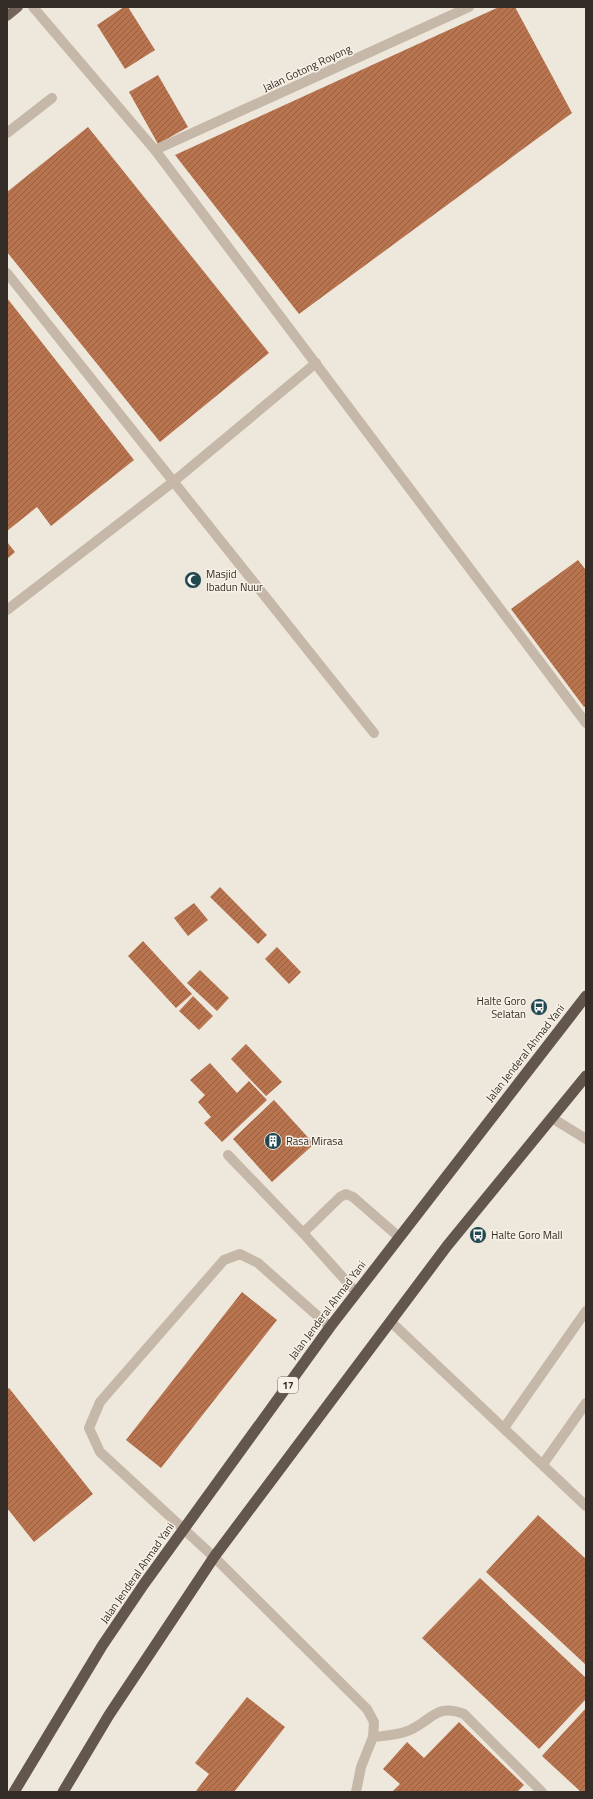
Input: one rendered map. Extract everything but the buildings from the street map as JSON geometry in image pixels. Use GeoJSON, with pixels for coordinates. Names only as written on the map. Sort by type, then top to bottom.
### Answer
{"type":"FeatureCollection","features":[{"type":"Feature","properties":{"kind":"highway","name":"Jalan Jenderal Ahmad Yani"},"geometry":{"type":"LineString","coordinates":[[14,1792],[102,1646],[183,1530],[356,1292],[586,996]]}},
{"type":"Feature","properties":{"kind":"highway"},"geometry":{"type":"LineString","coordinates":[[62,1792],[109,1715],[214,1557],[447,1246],[586,1076]]}},
{"type":"Feature","properties":{"kind":"main road"},"geometry":{"type":"LineString","coordinates":[[7,16],[18,7]]}},
{"type":"Feature","properties":{"kind":"street"},"geometry":{"type":"LineString","coordinates":[[33,7],[155,150],[586,723]]}},
{"type":"Feature","properties":{"kind":"street","name":"Jalan Gotong Royong"},"geometry":{"type":"LineString","coordinates":[[155,150],[469,7]]}},
{"type":"Feature","properties":{"kind":"street"},"geometry":{"type":"LineString","coordinates":[[7,133],[52,98]]}},
{"type":"Feature","properties":{"kind":"street"},"geometry":{"type":"LineString","coordinates":[[7,273],[374,733]]}},
{"type":"Feature","properties":{"kind":"street"},"geometry":{"type":"LineString","coordinates":[[7,610],[173,482],[316,363]]}},
{"type":"Feature","properties":{"kind":"street"},"geometry":{"type":"LineString","coordinates":[[552,1118],[586,1139]]}},
{"type":"Feature","properties":{"kind":"street"},"geometry":{"type":"LineString","coordinates":[[228,1156],[356,1292]]}},
{"type":"Feature","properties":{"kind":"street"},"geometry":{"type":"LineString","coordinates":[[303,1234],[340,1197],[346,1194],[358,1201],[399,1237]]}},
{"type":"Feature","properties":{"kind":"street"},"geometry":{"type":"LineString","coordinates":[[330,1327],[258,1263],[240,1254],[224,1260],[100,1402],[89,1428],[100,1452],[214,1557],[367,1709],[374,1722],[373,1737],[361,1767],[356,1792]]}},
{"type":"Feature","properties":{"kind":"street"},"geometry":{"type":"LineString","coordinates":[[504,1428],[586,1311]]}},
{"type":"Feature","properties":{"kind":"street"},"geometry":{"type":"LineString","coordinates":[[391,1322],[586,1506]]}},
{"type":"Feature","properties":{"kind":"street"},"geometry":{"type":"LineString","coordinates":[[543,1464],[586,1403]]}},
{"type":"Feature","properties":{"kind":"street"},"geometry":{"type":"LineString","coordinates":[[373,1737],[387,1736],[410,1730],[438,1712],[453,1709],[464,1714],[542,1792]]}},
{"type":"Feature","properties":{"kind":"place","name":"Masjid Ibadun Nuur"},"geometry":{"type":"Point","coordinates":[193,580]}},
{"type":"Feature","properties":{"kind":"place","name":"Halte Goro Selatan"},"geometry":{"type":"Point","coordinates":[539,1007]}},
{"type":"Feature","properties":{"kind":"place","name":"Rasa Mirasa"},"geometry":{"type":"Point","coordinates":[273,1141]}},
{"type":"Feature","properties":{"kind":"place","name":"Halte Goro Mall"},"geometry":{"type":"Point","coordinates":[478,1235]}}]}
